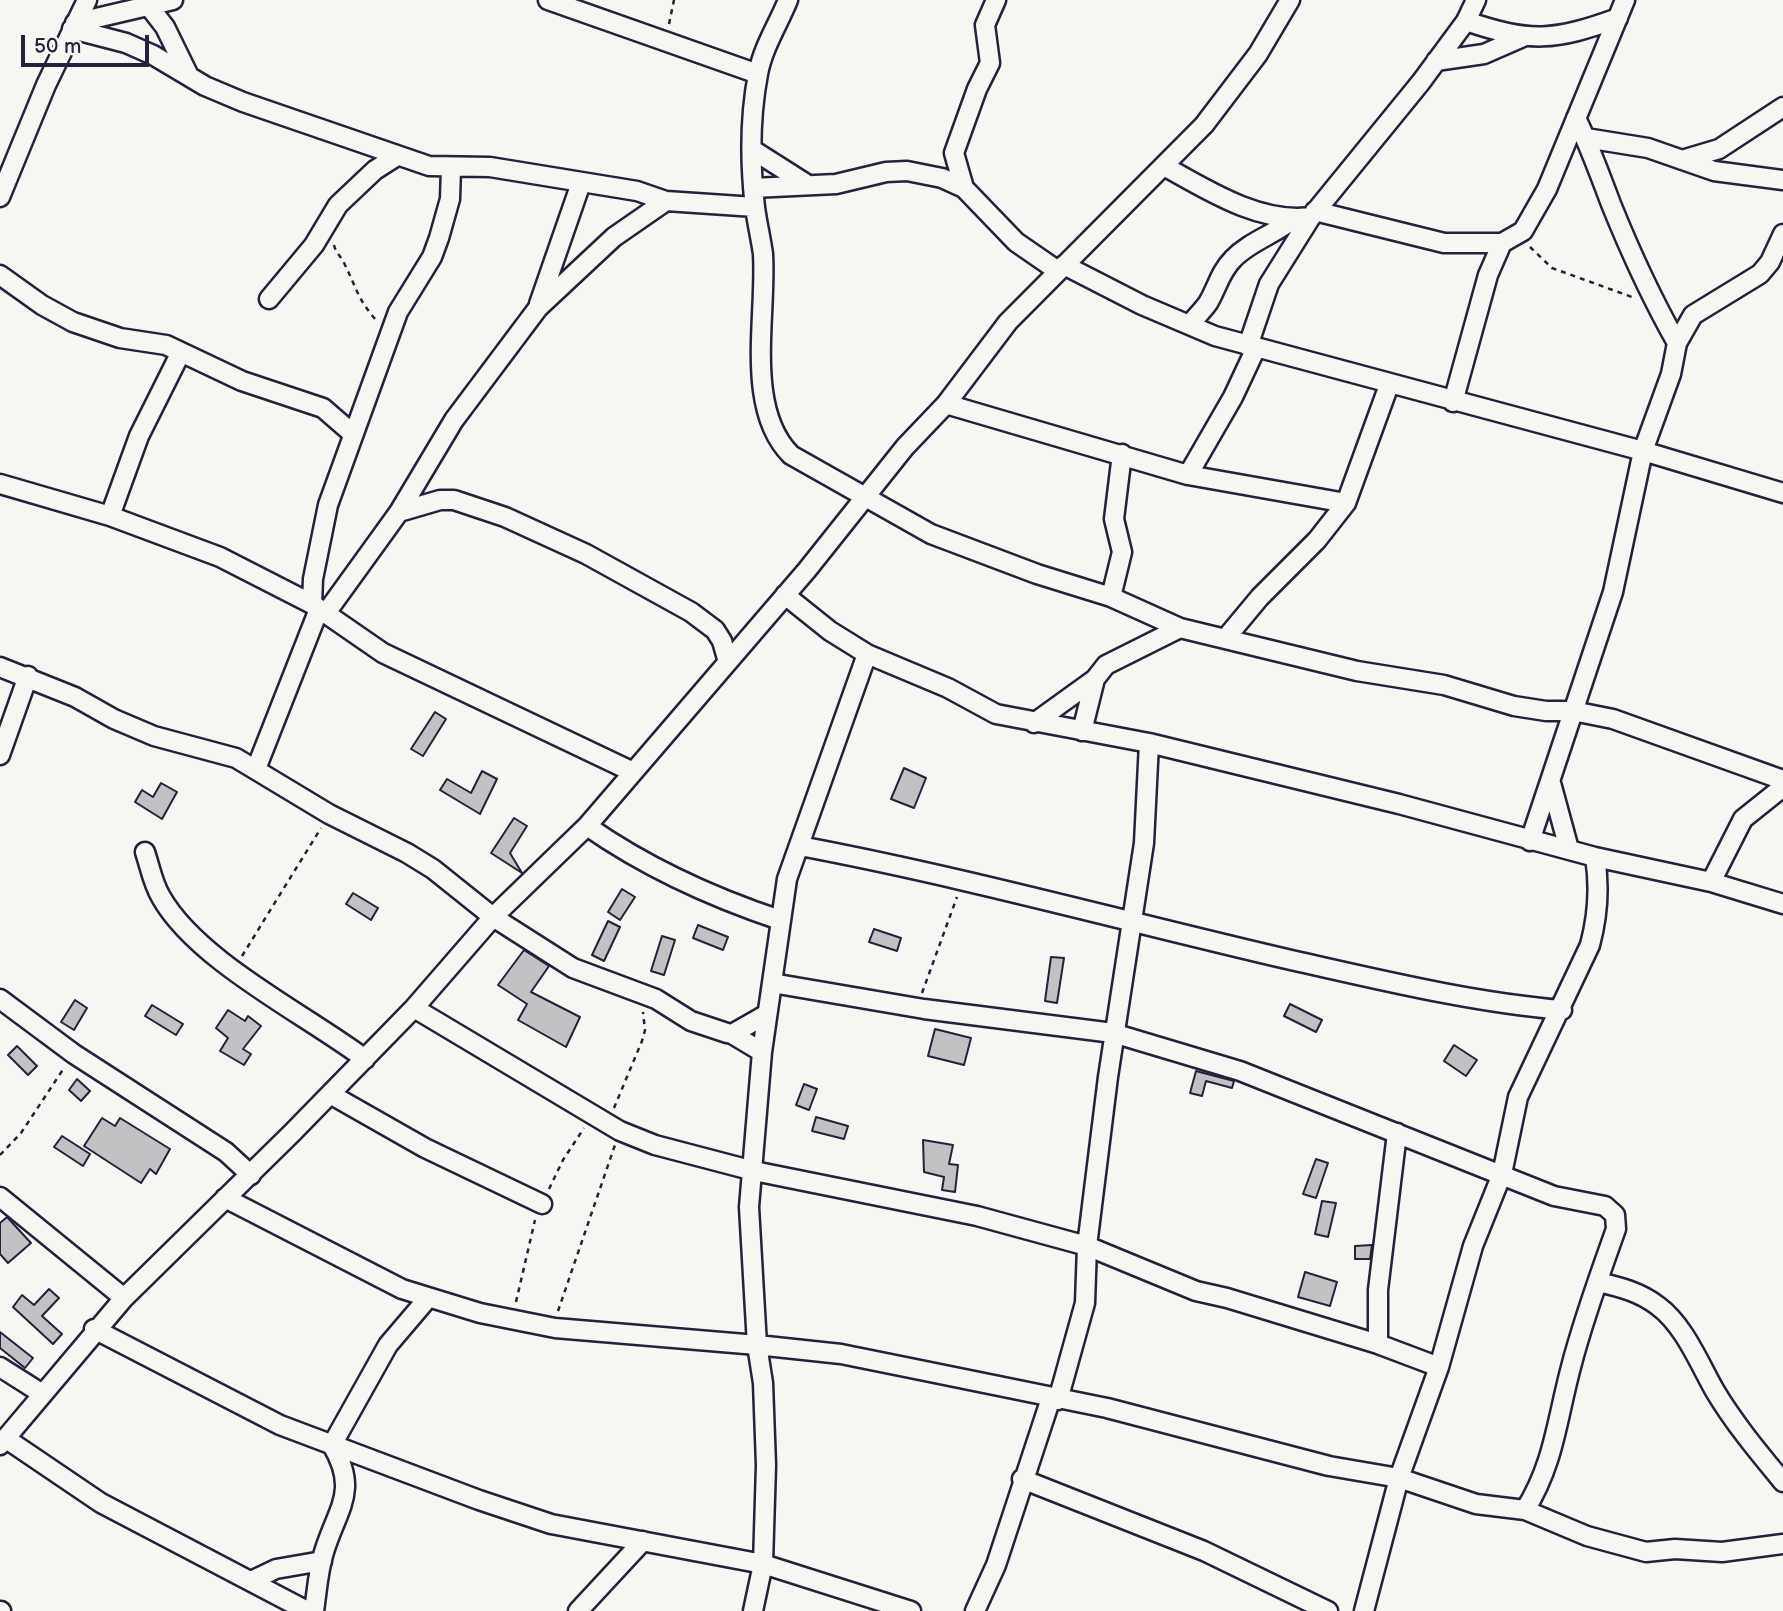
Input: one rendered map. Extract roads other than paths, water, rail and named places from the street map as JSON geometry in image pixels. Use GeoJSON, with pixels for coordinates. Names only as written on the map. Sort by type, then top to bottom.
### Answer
{"type":"FeatureCollection","features":[{"type":"Feature","properties":{"kind":"street"},"geometry":{"type":"LineString","coordinates":[[0,197],[87,0]]}},
{"type":"Feature","properties":{"kind":"street"},"geometry":{"type":"LineString","coordinates":[[74,26],[147,3],[173,0]]}},
{"type":"Feature","properties":{"kind":"street"},"geometry":{"type":"LineString","coordinates":[[548,0],[758,74]]}},
{"type":"Feature","properties":{"kind":"street"},"geometry":{"type":"LineString","coordinates":[[788,0],[758,74],[752,120],[755,207],[762,252],[760,362],[766,408],[779,443],[791,455],[931,534],[1037,574],[1111,597],[1180,628],[1357,671],[1444,685],[1514,706],[1546,711],[1573,710],[1664,736],[1783,780]]}},
{"type":"Feature","properties":{"kind":"street"},"geometry":{"type":"LineString","coordinates":[[964,188],[954,153],[977,89],[990,64],[985,25],[996,0]]}},
{"type":"Feature","properties":{"kind":"street"},"geometry":{"type":"LineString","coordinates":[[307,1611],[253,1580],[101,1503],[3,1442],[94,1329],[365,1059],[414,1008],[493,917],[587,826],[785,595],[905,447],[946,404],[1008,322],[1204,125],[1258,54],[1290,0]]}},
{"type":"Feature","properties":{"kind":"street"},"geometry":{"type":"LineString","coordinates":[[1188,475],[1233,397],[1252,347],[1269,284],[1313,214],[1436,61],[1466,21],[1476,0]]}},
{"type":"Feature","properties":{"kind":"street"},"geometry":{"type":"LineString","coordinates":[[1190,324],[1210,300],[1220,277],[1232,260],[1245,247],[1276,233],[1292,220],[1313,214],[1444,243],[1502,243],[1523,232],[1547,188],[1625,0]]}},
{"type":"Feature","properties":{"kind":"street"},"geometry":{"type":"LineString","coordinates":[[147,3],[179,52],[189,76]]}},
{"type":"Feature","properties":{"kind":"street"},"geometry":{"type":"LineString","coordinates":[[1466,21],[1523,37],[1549,38],[1618,18]]}},
{"type":"Feature","properties":{"kind":"street"},"geometry":{"type":"LineString","coordinates":[[74,26],[126,43],[243,102],[397,156],[451,168],[470,165],[490,167],[637,191],[666,201],[755,207]]}},
{"type":"Feature","properties":{"kind":"street"},"geometry":{"type":"LineString","coordinates":[[1436,61],[1484,54],[1523,37]]}},
{"type":"Feature","properties":{"kind":"street"},"geometry":{"type":"LineString","coordinates":[[1682,160],[1719,149],[1783,107]]}},
{"type":"Feature","properties":{"kind":"street"},"geometry":{"type":"LineString","coordinates":[[1576,118],[1655,304],[1676,343]]}},
{"type":"Feature","properties":{"kind":"street"},"geometry":{"type":"LineString","coordinates":[[1586,138],[1648,148],[1714,171],[1783,180]]}},
{"type":"Feature","properties":{"kind":"street"},"geometry":{"type":"LineString","coordinates":[[753,150],[805,183]]}},
{"type":"Feature","properties":{"kind":"street"},"geometry":{"type":"LineString","coordinates":[[269,299],[296,270],[353,189],[397,156]]}},
{"type":"Feature","properties":{"kind":"street"},"geometry":{"type":"LineString","coordinates":[[1164,166],[1229,201],[1292,220]]}},
{"type":"Feature","properties":{"kind":"street"},"geometry":{"type":"LineString","coordinates":[[319,609],[313,579],[328,505],[398,312],[432,257],[439,238],[450,199],[451,168]]}},
{"type":"Feature","properties":{"kind":"street"},"geometry":{"type":"LineString","coordinates":[[754,188],[805,183],[836,184],[886,172],[907,171],[942,178],[964,188],[1016,242],[1060,268],[1215,336],[1389,385],[1643,451],[1783,493]]}},
{"type":"Feature","properties":{"kind":"street"},"geometry":{"type":"LineString","coordinates":[[538,308],[582,183]]}},
{"type":"Feature","properties":{"kind":"street"},"geometry":{"type":"LineString","coordinates":[[256,769],[319,609],[399,512],[453,420],[538,308],[614,237],[666,201]]}},
{"type":"Feature","properties":{"kind":"street"},"geometry":{"type":"LineString","coordinates":[[1530,841],[1613,592],[1643,451],[1671,373],[1676,343],[1693,314],[1760,274],[1770,262],[1783,234]]}},
{"type":"Feature","properties":{"kind":"street"},"geometry":{"type":"LineString","coordinates":[[1453,402],[1488,275],[1502,243]]}},
{"type":"Feature","properties":{"kind":"street"},"geometry":{"type":"LineString","coordinates":[[0,275],[41,305],[73,322],[120,338],[150,340],[242,381],[323,408],[353,434]]}},
{"type":"Feature","properties":{"kind":"street"},"geometry":{"type":"LineString","coordinates":[[110,516],[139,436],[181,352]]}},
{"type":"Feature","properties":{"kind":"street"},"geometry":{"type":"LineString","coordinates":[[1225,639],[1260,597],[1317,540],[1346,503],[1389,385]]}},
{"type":"Feature","properties":{"kind":"street"},"geometry":{"type":"LineString","coordinates":[[946,404],[1188,475],[1346,503]]}},
{"type":"Feature","properties":{"kind":"street"},"geometry":{"type":"LineString","coordinates":[[1111,597],[1122,552],[1114,520],[1122,454]]}},
{"type":"Feature","properties":{"kind":"street"},"geometry":{"type":"LineString","coordinates":[[0,484],[110,516],[220,557],[319,609],[383,653],[633,772]]}},
{"type":"Feature","properties":{"kind":"street"},"geometry":{"type":"LineString","coordinates":[[399,512],[440,499],[454,500],[505,517],[586,554],[691,612],[715,630],[722,641],[728,662]]}},
{"type":"Feature","properties":{"kind":"street"},"geometry":{"type":"LineString","coordinates":[[785,595],[830,631],[867,654],[948,688],[996,714],[1149,743],[1399,804],[1595,858],[1712,882],[1783,904]]}},
{"type":"Feature","properties":{"kind":"street"},"geometry":{"type":"LineString","coordinates":[[1034,723],[1095,679],[1113,659],[1180,628]]}},
{"type":"Feature","properties":{"kind":"street"},"geometry":{"type":"LineString","coordinates":[[753,1611],[763,1564],[766,1465],[763,1383],[757,1345],[749,1208],[762,1052],[787,879],[867,654]]}},
{"type":"Feature","properties":{"kind":"street"},"geometry":{"type":"LineString","coordinates":[[0,667],[28,676],[154,736],[229,756],[256,769],[329,814],[433,869],[493,917],[573,968],[656,999],[691,1021],[732,1034],[762,1052]]}},
{"type":"Feature","properties":{"kind":"street"},"geometry":{"type":"LineString","coordinates":[[0,755],[28,676]]}},
{"type":"Feature","properties":{"kind":"street"},"geometry":{"type":"LineString","coordinates":[[1082,730],[1095,679]]}},
{"type":"Feature","properties":{"kind":"street"},"geometry":{"type":"LineString","coordinates":[[975,1611],[996,1565],[1022,1479],[1054,1399],[1085,1303],[1087,1247],[1113,1033],[1144,843],[1149,743]]}},
{"type":"Feature","properties":{"kind":"street"},"geometry":{"type":"LineString","coordinates":[[1551,783],[1569,849]]}},
{"type":"Feature","properties":{"kind":"street"},"geometry":{"type":"LineString","coordinates":[[1712,882],[1743,818],[1783,787]]}},
{"type":"Feature","properties":{"kind":"street"},"geometry":{"type":"LineString","coordinates":[[587,826],[625,853],[670,877],[780,920]]}},
{"type":"Feature","properties":{"kind":"street"},"geometry":{"type":"LineString","coordinates":[[800,846],[963,878],[1130,923],[1494,1004],[1562,1010]]}},
{"type":"Feature","properties":{"kind":"street"},"geometry":{"type":"LineString","coordinates":[[145,852],[160,896],[176,919],[234,972],[323,1028],[365,1059]]}},
{"type":"Feature","properties":{"kind":"street"},"geometry":{"type":"LineString","coordinates":[[1364,1611],[1399,1478],[1439,1367],[1473,1246],[1502,1174],[1518,1097],[1562,1010],[1596,923],[1600,884],[1595,858]]}},
{"type":"Feature","properties":{"kind":"street"},"geometry":{"type":"LineString","coordinates":[[772,983],[912,1007],[1113,1033],[1240,1071],[1554,1196],[1605,1206],[1615,1215],[1616,1229],[1572,1364],[1551,1458],[1542,1483],[1525,1510]]}},
{"type":"Feature","properties":{"kind":"street"},"geometry":{"type":"LineString","coordinates":[[0,999],[74,1054],[226,1152],[251,1175]]}},
{"type":"Feature","properties":{"kind":"street"},"geometry":{"type":"LineString","coordinates":[[414,1008],[613,1127],[655,1145],[754,1171],[977,1216],[1087,1247],[1196,1291],[1227,1297],[1378,1344],[1439,1367]]}},
{"type":"Feature","properties":{"kind":"street"},"geometry":{"type":"LineString","coordinates":[[732,1034],[767,1014]]}},
{"type":"Feature","properties":{"kind":"street"},"geometry":{"type":"LineString","coordinates":[[330,1094],[425,1148],[541,1205]]}},
{"type":"Feature","properties":{"kind":"street"},"geometry":{"type":"LineString","coordinates":[[1378,1344],[1378,1290],[1397,1133]]}},
{"type":"Feature","properties":{"kind":"street"},"geometry":{"type":"LineString","coordinates":[[0,1197],[124,1298]]}},
{"type":"Feature","properties":{"kind":"street"},"geometry":{"type":"LineString","coordinates":[[225,1198],[325,1251],[428,1298],[555,1328],[841,1354],[1107,1408],[1329,1466],[1399,1478],[1475,1504],[1525,1510],[1587,1536],[1646,1552],[1675,1549],[1722,1552],[1783,1544]]}},
{"type":"Feature","properties":{"kind":"street"},"geometry":{"type":"LineString","coordinates":[[1598,1282],[1629,1289],[1660,1307],[1693,1351],[1730,1413],[1783,1482]]}},
{"type":"Feature","properties":{"kind":"street"},"geometry":{"type":"LineString","coordinates":[[332,1445],[388,1345],[428,1298]]}},
{"type":"Feature","properties":{"kind":"street"},"geometry":{"type":"LineString","coordinates":[[94,1329],[242,1407],[332,1445],[551,1524],[763,1564],[911,1611]]}},
{"type":"Feature","properties":{"kind":"street"},"geometry":{"type":"LineString","coordinates":[[0,1367],[41,1394]]}},
{"type":"Feature","properties":{"kind":"street"},"geometry":{"type":"LineString","coordinates":[[314,1611],[322,1561],[347,1490],[343,1463],[332,1445]]}},
{"type":"Feature","properties":{"kind":"street"},"geometry":{"type":"LineString","coordinates":[[1022,1479],[1204,1551],[1328,1611]]}},
{"type":"Feature","properties":{"kind":"street"},"geometry":{"type":"LineString","coordinates":[[578,1611],[643,1541]]}},
{"type":"Feature","properties":{"kind":"street"},"geometry":{"type":"LineString","coordinates":[[253,1580],[276,1569],[322,1561]]}}]}
